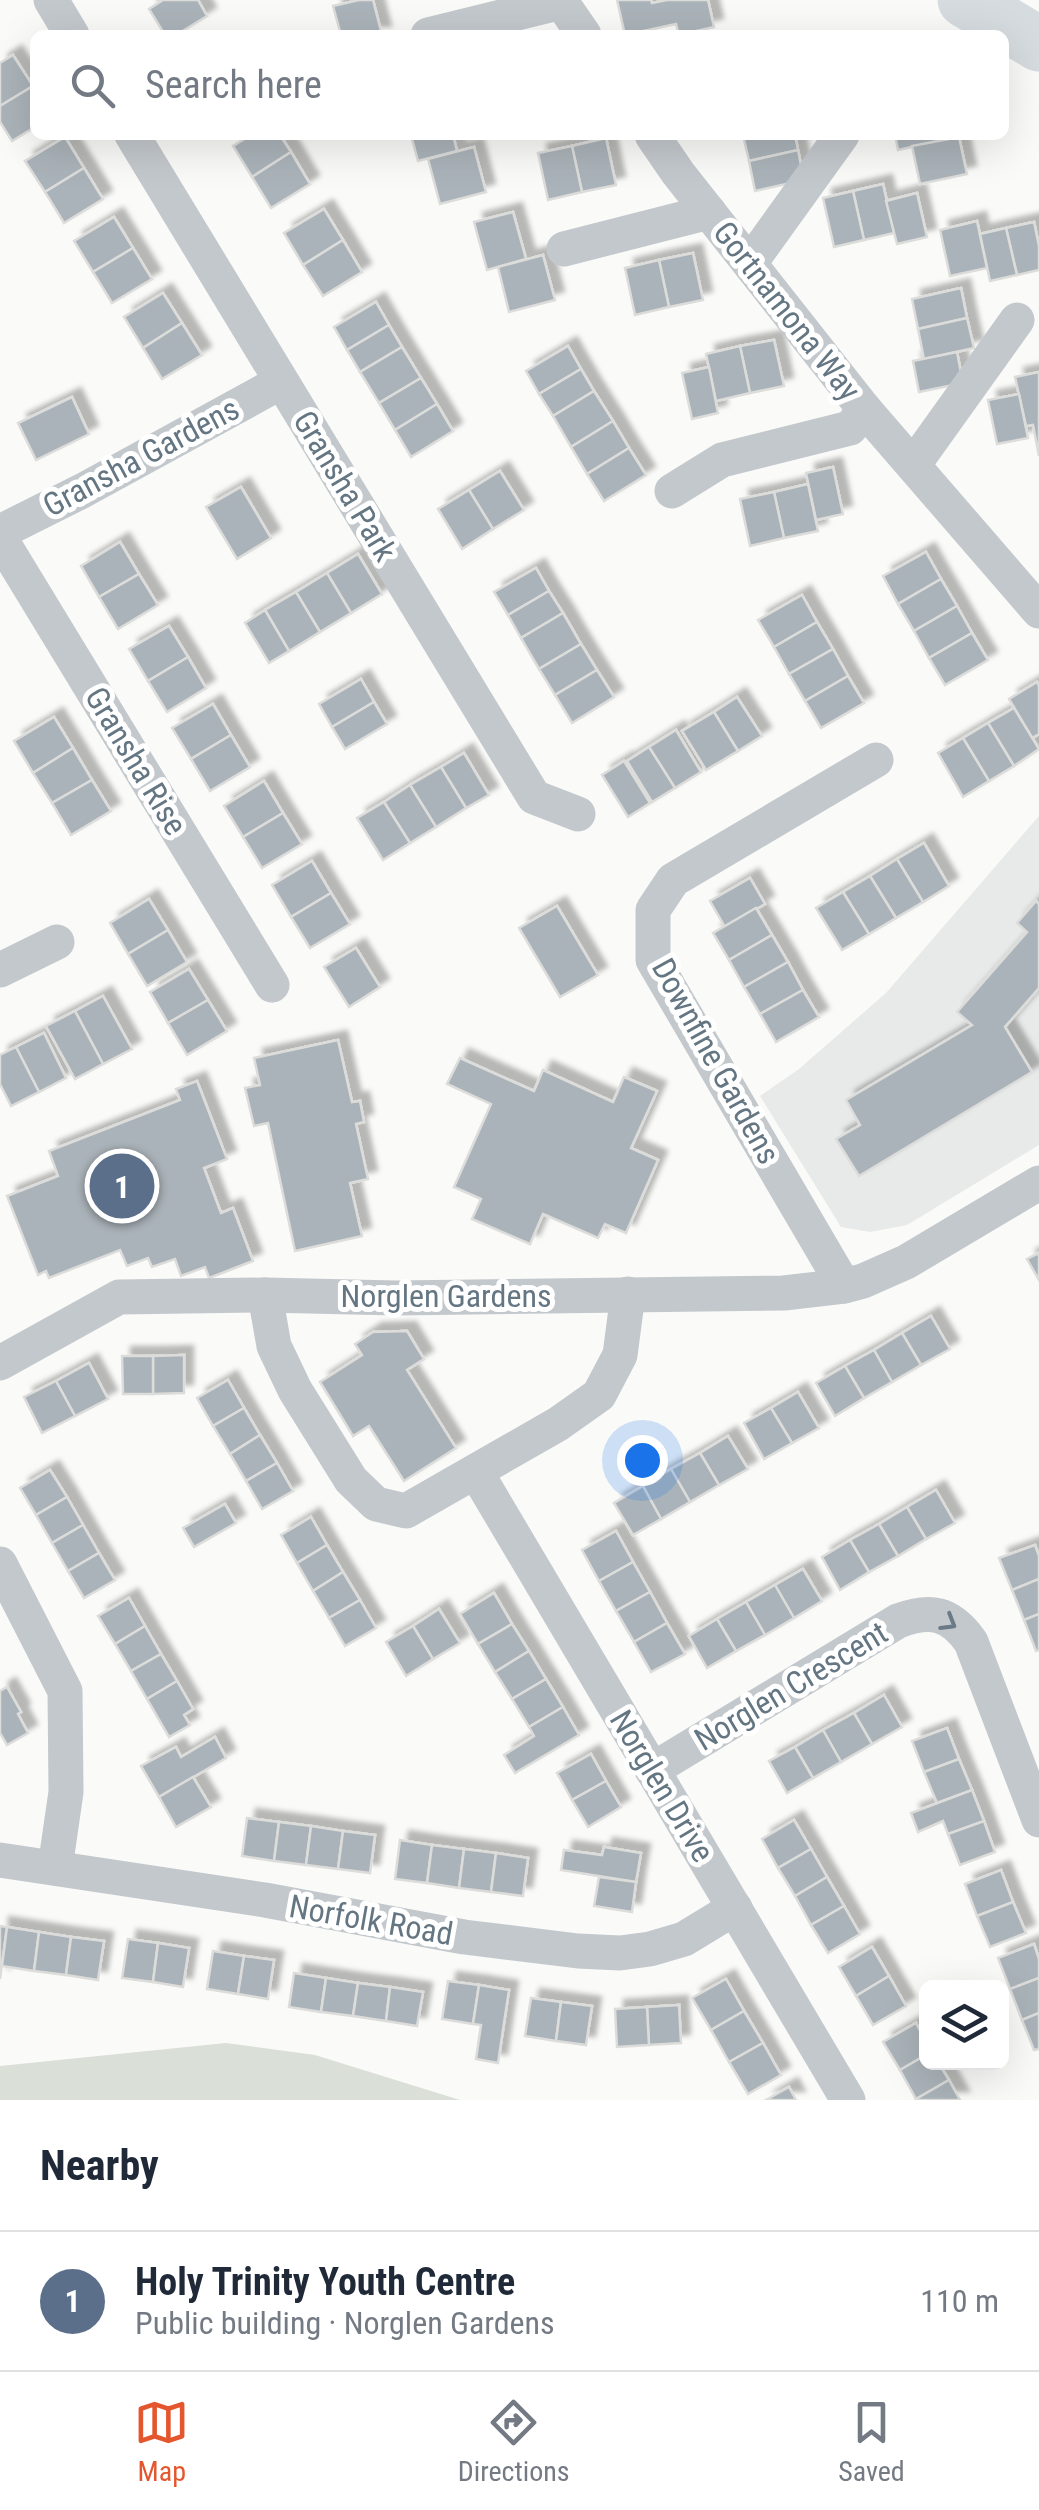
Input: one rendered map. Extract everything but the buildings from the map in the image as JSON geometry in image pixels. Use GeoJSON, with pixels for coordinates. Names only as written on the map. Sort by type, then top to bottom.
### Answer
{"type":"FeatureCollection","features":[{"type":"Feature","properties":{"kind":"highway"},"geometry":{"type":"LineString","coordinates":[[965,0],[1039,44]]}},
{"type":"Feature","properties":{"kind":"street"},"geometry":{"type":"LineString","coordinates":[[51,0],[69,30]]}},
{"type":"Feature","properties":{"kind":"street"},"geometry":{"type":"LineString","coordinates":[[448,30],[561,1],[581,30]]}},
{"type":"Feature","properties":{"kind":"street","name":"Gransha Park"},"geometry":{"type":"LineString","coordinates":[[135,140],[534,797],[578,814]]}},
{"type":"Feature","properties":{"kind":"street","name":"Gortnamona Way"},"geometry":{"type":"LineString","coordinates":[[656,140],[865,410],[1030,600]]}},
{"type":"Feature","properties":{"kind":"street"},"geometry":{"type":"LineString","coordinates":[[750,262],[838,140]]}},
{"type":"Feature","properties":{"kind":"street","name":"Gortnamona Way"},"geometry":{"type":"LineString","coordinates":[[564,249],[709,212]]}},
{"type":"Feature","properties":{"kind":"street"},"geometry":{"type":"LineString","coordinates":[[914,464],[1018,320]]}},
{"type":"Feature","properties":{"kind":"street","name":"Gransha Gardens"},"geometry":{"type":"LineString","coordinates":[[0,534],[281,382]]}},
{"type":"Feature","properties":{"kind":"street","name":"Gortnamona Way"},"geometry":{"type":"LineString","coordinates":[[672,492],[722,460],[850,428],[865,410]]}},
{"type":"Feature","properties":{"kind":"street","name":"Gransha Rise"},"geometry":{"type":"LineString","coordinates":[[0,534],[272,985]]}},
{"type":"Feature","properties":{"kind":"street"},"geometry":{"type":"LineString","coordinates":[[1030,600],[1039,560]]}},
{"type":"Feature","properties":{"kind":"street","name":"Downfine Gardens"},"geometry":{"type":"LineString","coordinates":[[844,1286],[653,960],[653,910],[674,880],[876,760]]}},
{"type":"Feature","properties":{"kind":"street"},"geometry":{"type":"LineString","coordinates":[[0,970],[57,942]]}},
{"type":"Feature","properties":{"kind":"street","name":"Norglen Gardens"},"geometry":{"type":"LineString","coordinates":[[0,1363],[118,1296],[396,1298],[784,1293],[844,1286],[906,1262],[1039,1183]]}},
{"type":"Feature","properties":{"kind":"street"},"geometry":{"type":"LineString","coordinates":[[264,1295],[274,1346],[294,1390],[351,1480],[376,1504],[406,1511],[558,1424],[598,1395],[620,1355],[628,1294]]}},
{"type":"Feature","properties":{"kind":"street","name":"Norglen Drive"},"geometry":{"type":"LineString","coordinates":[[476,1472],[848,2100]]}},
{"type":"Feature","properties":{"kind":"street"},"geometry":{"type":"LineString","coordinates":[[0,1564],[65,1691],[66,1792],[55,1868]]}},
{"type":"Feature","properties":{"kind":"street","name":"Norglen Crescent"},"geometry":{"type":"LineString","coordinates":[[652,1770],[898,1621],[917,1614],[934,1614],[962,1628],[971,1642],[1039,1820]]}},
{"type":"Feature","properties":{"kind":"street","name":"Norfolk Road"},"geometry":{"type":"LineString","coordinates":[[0,1860],[265,1900],[464,1937],[578,1951],[620,1953],[650,1949],[684,1939],[735,1908]]}},
{"type":"Feature","properties":{"kind":"shaded area"},"geometry":{"type":"Polygon","coordinates":[[[1039,816],[1039,1145],[907,1225],[870,1232],[841,1227],[760,1096],[799,1069],[886,993],[1039,816]]]}},
{"type":"Feature","properties":{"kind":"shaded area"},"geometry":{"type":"Polygon","coordinates":[[[226,2043],[315,2055],[460,2100],[0,2100],[0,2066],[226,2043]]]}},
{"type":"Feature","properties":{"kind":"place","name":"Holy Trinity Youth Centre"},"geometry":{"type":"Point","coordinates":[122,1186]}}]}
